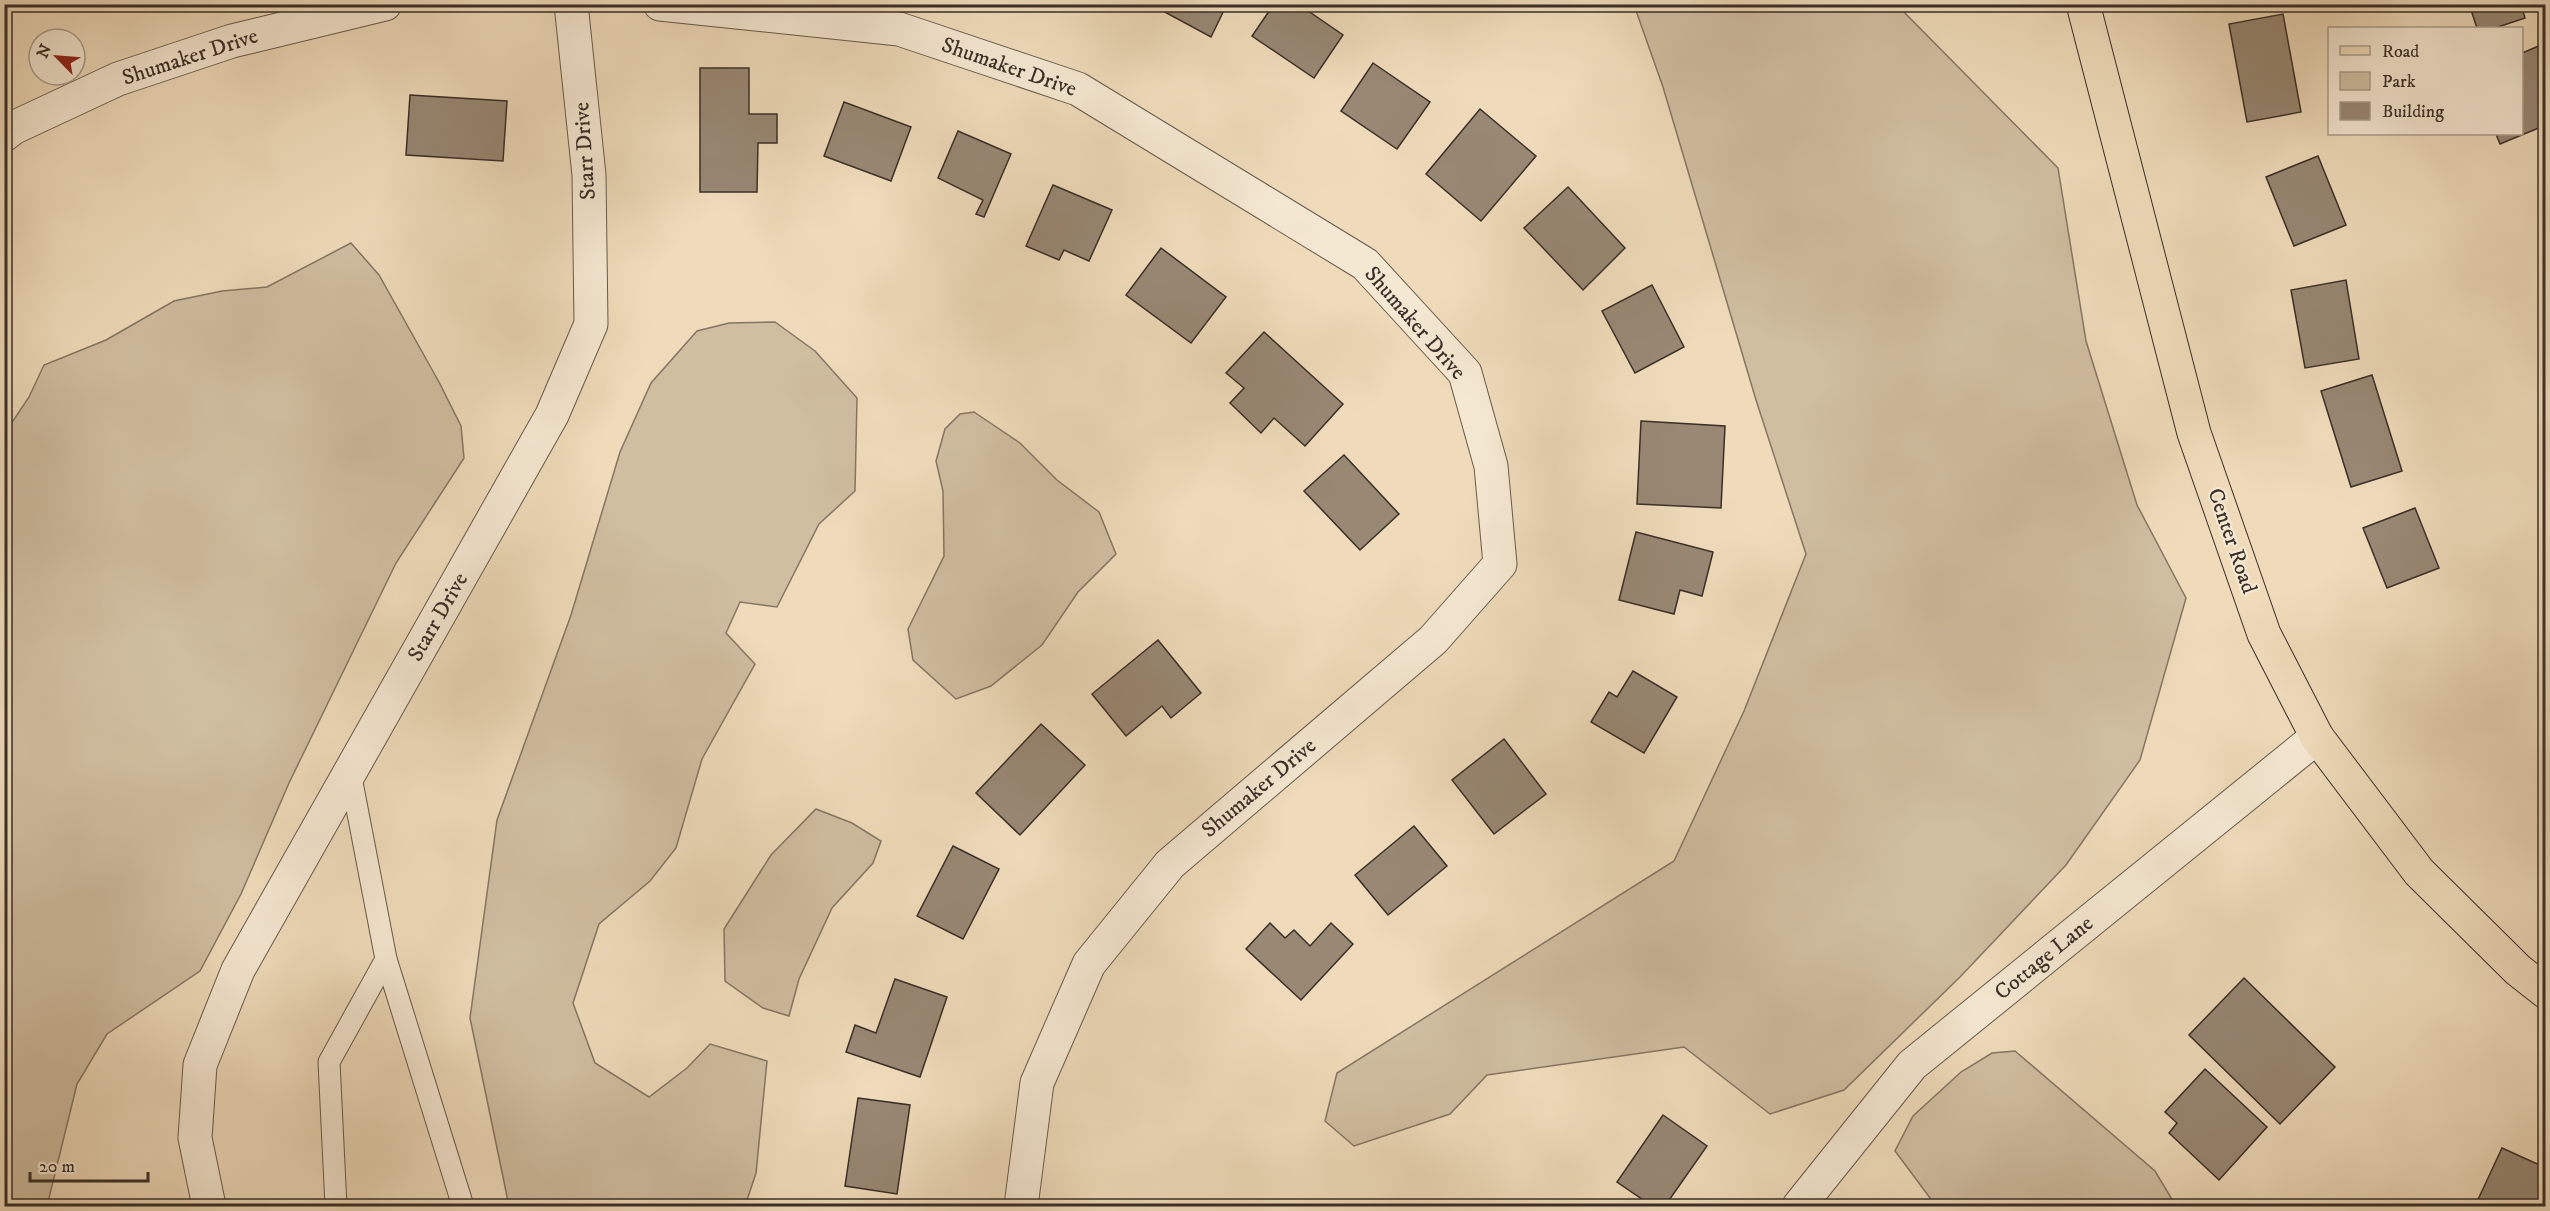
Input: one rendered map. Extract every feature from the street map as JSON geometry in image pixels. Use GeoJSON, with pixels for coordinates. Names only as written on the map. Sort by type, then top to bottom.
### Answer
{"type":"FeatureCollection","features":[{"type":"Feature","properties":{"kind":"main road","name":"Center Road"},"geometry":{"type":"LineString","coordinates":[[2083,4],[2194,433],[2264,634],[2317,737],[2419,872],[2518,970],[2546,992]]}},
{"type":"Feature","properties":{"kind":"street","name":"Shumaker Drive"},"geometry":{"type":"LineString","coordinates":[[4,135],[13,128],[118,79],[232,41],[385,4]]}},
{"type":"Feature","properties":{"kind":"street","name":"Starr Drive"},"geometry":{"type":"LineString","coordinates":[[209,1206],[195,1138],[200,1065],[238,970],[552,415],[591,324],[589,175],[571,4]]}},
{"type":"Feature","properties":{"kind":"street","name":"Shumaker Drive"},"geometry":{"type":"LineString","coordinates":[[660,4],[899,29],[1078,89],[1365,264],[1465,373],[1491,466],[1500,564],[1433,640],[1170,864],[1089,964],[1037,1083],[1021,1206]]}},
{"type":"Feature","properties":{"kind":"street","name":"Cottage Lane"},"geometry":{"type":"LineString","coordinates":[[1799,1206],[1912,1065],[2317,737]]}},
{"type":"Feature","properties":{"kind":"lane"},"geometry":{"type":"LineString","coordinates":[[350,771],[386,959],[463,1206]]}},
{"type":"Feature","properties":{"kind":"lane"},"geometry":{"type":"LineString","coordinates":[[336,1206],[329,1062],[386,959]]}},
{"type":"Feature","properties":{"kind":"green space"},"geometry":{"type":"Polygon","coordinates":[[[1634,5],[1897,5],[2058,168],[2086,341],[2137,505],[2186,598],[2140,760],[2066,865],[1960,977],[1844,1090],[1770,1114],[1684,1047],[1487,1075],[1450,1114],[1354,1146],[1325,1121],[1337,1073],[1674,861],[1744,711],[1806,554],[1756,400],[1663,87],[1634,5]]]}},
{"type":"Feature","properties":{"kind":"green space"},"geometry":{"type":"Polygon","coordinates":[[[351,243],[379,275],[439,382],[461,426],[464,458],[396,563],[289,783],[241,894],[200,971],[107,1034],[77,1084],[47,1206],[5,1206],[5,433],[29,397],[44,365],[106,340],[174,301],[222,291],[267,287],[351,243]]]}},
{"type":"Feature","properties":{"kind":"green space"},"geometry":{"type":"Polygon","coordinates":[[[775,322],[815,351],[857,398],[855,491],[819,524],[777,607],[740,602],[726,633],[755,664],[702,759],[676,848],[650,881],[599,924],[573,1003],[595,1063],[649,1097],[687,1068],[710,1044],[767,1061],[756,1173],[745,1206],[509,1206],[470,1018],[497,820],[571,615],[620,452],[651,383],[697,331],[729,323],[775,322]]]}},
{"type":"Feature","properties":{"kind":"green space"},"geometry":{"type":"Polygon","coordinates":[[[974,412],[1020,443],[1057,480],[1099,512],[1116,554],[1078,592],[1042,645],[991,686],[956,699],[913,660],[908,629],[944,556],[943,491],[936,461],[945,429],[960,414],[974,412]]]}},
{"type":"Feature","properties":{"kind":"green space"},"geometry":{"type":"Polygon","coordinates":[[[816,809],[852,823],[881,841],[873,863],[832,908],[799,979],[789,1016],[763,1008],[725,981],[724,929],[771,855],[816,809]]]}},
{"type":"Feature","properties":{"kind":"green space"},"geometry":{"type":"Polygon","coordinates":[[[2015,1051],[2155,1171],[2176,1206],[1936,1206],[1895,1151],[1913,1116],[1961,1072],[1992,1053],[2015,1051]]]}},
{"type":"Feature","properties":{"kind":"building"},"geometry":{"type":"Polygon","coordinates":[[[1150,4],[1227,4],[1211,37],[1150,4]]]}},
{"type":"Feature","properties":{"kind":"building"},"geometry":{"type":"Polygon","coordinates":[[[1274,4],[1298,4],[1343,35],[1314,78],[1252,36],[1274,4]]]}},
{"type":"Feature","properties":{"kind":"building"},"geometry":{"type":"Polygon","coordinates":[[[2469,4],[2521,4],[2525,18],[2498,27],[2477,27],[2469,4]]]}},
{"type":"Feature","properties":{"kind":"building"},"geometry":{"type":"Polygon","coordinates":[[[2283,14],[2301,112],[2247,122],[2229,24],[2283,14]]]}},
{"type":"Feature","properties":{"kind":"building"},"geometry":{"type":"Polygon","coordinates":[[[2546,43],[2546,125],[2523,134],[2523,53],[2546,43]]]}},
{"type":"Feature","properties":{"kind":"building"},"geometry":{"type":"Polygon","coordinates":[[[1373,63],[1430,102],[1397,149],[1341,111],[1373,63]]]}},
{"type":"Feature","properties":{"kind":"building"},"geometry":{"type":"Polygon","coordinates":[[[700,68],[749,68],[749,114],[777,114],[777,143],[758,143],[757,192],[700,192],[700,68]]]}},
{"type":"Feature","properties":{"kind":"building"},"geometry":{"type":"Polygon","coordinates":[[[410,95],[507,101],[503,161],[406,155],[410,95]]]}},
{"type":"Feature","properties":{"kind":"building"},"geometry":{"type":"Polygon","coordinates":[[[844,102],[911,127],[891,181],[824,156],[844,102]]]}},
{"type":"Feature","properties":{"kind":"building"},"geometry":{"type":"Polygon","coordinates":[[[1480,109],[1536,156],[1481,221],[1426,174],[1480,109]]]}},
{"type":"Feature","properties":{"kind":"building"},"geometry":{"type":"Polygon","coordinates":[[[958,131],[1011,154],[984,217],[976,214],[983,200],[938,178],[958,131]]]}},
{"type":"Feature","properties":{"kind":"building"},"geometry":{"type":"Polygon","coordinates":[[[2496,135],[2522,135],[2500,144],[2496,135]]]}},
{"type":"Feature","properties":{"kind":"building"},"geometry":{"type":"Polygon","coordinates":[[[2318,156],[2346,225],[2294,246],[2266,177],[2318,156]]]}},
{"type":"Feature","properties":{"kind":"building"},"geometry":{"type":"Polygon","coordinates":[[[1053,185],[1112,210],[1089,261],[1064,250],[1059,260],[1026,246],[1053,185]]]}},
{"type":"Feature","properties":{"kind":"building"},"geometry":{"type":"Polygon","coordinates":[[[1568,187],[1625,248],[1583,290],[1524,228],[1568,187]]]}},
{"type":"Feature","properties":{"kind":"building"},"geometry":{"type":"Polygon","coordinates":[[[1161,248],[1226,297],[1191,343],[1126,295],[1161,248]]]}},
{"type":"Feature","properties":{"kind":"building"},"geometry":{"type":"Polygon","coordinates":[[[2346,280],[2359,359],[2305,368],[2291,290],[2346,280]]]}},
{"type":"Feature","properties":{"kind":"building"},"geometry":{"type":"Polygon","coordinates":[[[1652,285],[1684,347],[1635,373],[1602,311],[1652,285]]]}},
{"type":"Feature","properties":{"kind":"building"},"geometry":{"type":"Polygon","coordinates":[[[1264,332],[1343,404],[1305,446],[1274,418],[1261,433],[1230,403],[1244,388],[1226,373],[1264,332]]]}},
{"type":"Feature","properties":{"kind":"building"},"geometry":{"type":"Polygon","coordinates":[[[2372,375],[2402,471],[2351,487],[2321,391],[2372,375]]]}},
{"type":"Feature","properties":{"kind":"building"},"geometry":{"type":"Polygon","coordinates":[[[1641,421],[1725,426],[1721,508],[1637,504],[1641,421]]]}},
{"type":"Feature","properties":{"kind":"building"},"geometry":{"type":"Polygon","coordinates":[[[1344,455],[1399,514],[1360,550],[1304,491],[1344,455]]]}},
{"type":"Feature","properties":{"kind":"building"},"geometry":{"type":"Polygon","coordinates":[[[2415,508],[2439,568],[2387,588],[2363,528],[2415,508]]]}},
{"type":"Feature","properties":{"kind":"building"},"geometry":{"type":"Polygon","coordinates":[[[1636,532],[1713,552],[1702,596],[1680,590],[1674,614],[1619,600],[1636,532]]]}},
{"type":"Feature","properties":{"kind":"building"},"geometry":{"type":"Polygon","coordinates":[[[1158,640],[1201,693],[1171,718],[1162,706],[1126,736],[1092,694],[1158,640]]]}},
{"type":"Feature","properties":{"kind":"building"},"geometry":{"type":"Polygon","coordinates":[[[1633,671],[1677,697],[1644,753],[1591,722],[1609,692],[1617,697],[1633,671]]]}},
{"type":"Feature","properties":{"kind":"building"},"geometry":{"type":"Polygon","coordinates":[[[1041,724],[1085,765],[1020,835],[976,793],[1041,724]]]}},
{"type":"Feature","properties":{"kind":"building"},"geometry":{"type":"Polygon","coordinates":[[[1504,739],[1546,794],[1494,834],[1452,780],[1504,739]]]}},
{"type":"Feature","properties":{"kind":"building"},"geometry":{"type":"Polygon","coordinates":[[[1414,826],[1447,866],[1388,915],[1355,875],[1414,826]]]}},
{"type":"Feature","properties":{"kind":"building"},"geometry":{"type":"Polygon","coordinates":[[[953,846],[999,869],[963,939],[917,916],[953,846]]]}},
{"type":"Feature","properties":{"kind":"building"},"geometry":{"type":"Polygon","coordinates":[[[1270,923],[1285,938],[1294,930],[1310,946],[1331,923],[1353,944],[1301,1000],[1246,949],[1270,923]]]}},
{"type":"Feature","properties":{"kind":"building"},"geometry":{"type":"Polygon","coordinates":[[[2244,978],[2335,1067],[2280,1124],[2189,1035],[2244,978]]]}},
{"type":"Feature","properties":{"kind":"building"},"geometry":{"type":"Polygon","coordinates":[[[895,979],[947,997],[920,1077],[846,1052],[855,1025],[876,1033],[895,979]]]}},
{"type":"Feature","properties":{"kind":"building"},"geometry":{"type":"Polygon","coordinates":[[[2205,1069],[2267,1127],[2219,1180],[2169,1133],[2177,1123],[2165,1112],[2205,1069]]]}},
{"type":"Feature","properties":{"kind":"building"},"geometry":{"type":"Polygon","coordinates":[[[858,1098],[910,1105],[897,1194],[845,1186],[858,1098]]]}},
{"type":"Feature","properties":{"kind":"building"},"geometry":{"type":"Polygon","coordinates":[[[1663,1115],[1707,1146],[1665,1206],[1652,1206],[1617,1182],[1663,1115]]]}},
{"type":"Feature","properties":{"kind":"building"},"geometry":{"type":"Polygon","coordinates":[[[2502,1148],[2546,1168],[2546,1206],[2475,1206],[2502,1148]]]}}]}
